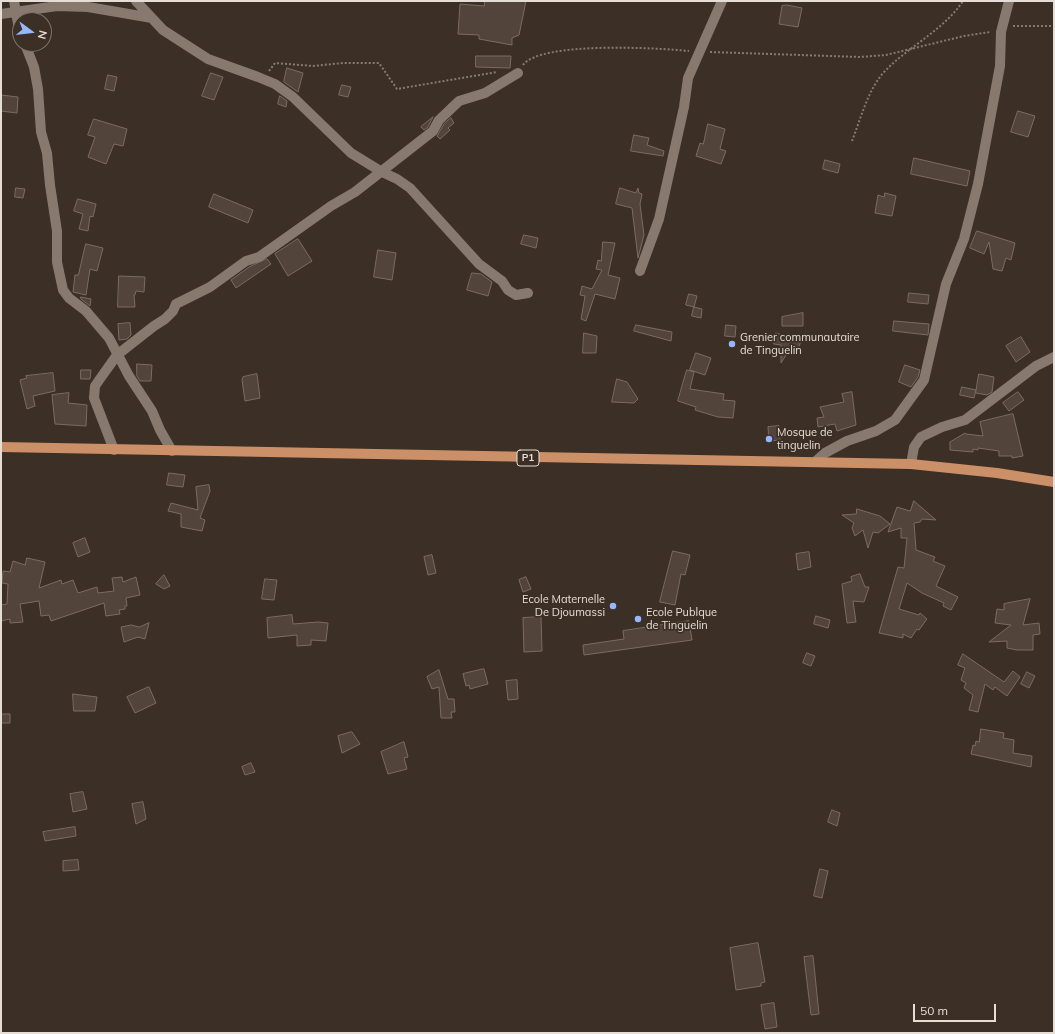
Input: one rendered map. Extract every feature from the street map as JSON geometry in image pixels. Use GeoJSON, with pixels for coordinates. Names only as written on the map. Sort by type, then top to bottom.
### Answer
{"type":"FeatureCollection","features":[{"type":"Feature","properties":{"kind":"main road","name":"P1"},"geometry":{"type":"LineString","coordinates":[[1,447],[911,464],[997,473],[1054,482]]}},
{"type":"Feature","properties":{"kind":"street"},"geometry":{"type":"LineString","coordinates":[[14,1],[15,12],[57,6],[88,7],[152,18]]}},
{"type":"Feature","properties":{"kind":"street"},"geometry":{"type":"LineString","coordinates":[[136,1],[163,30],[208,59],[263,79],[293,97],[351,153],[410,188],[479,264],[502,281],[508,290],[516,295],[528,293]]}},
{"type":"Feature","properties":{"kind":"street"},"geometry":{"type":"LineString","coordinates":[[640,271],[659,220],[684,107],[688,78],[701,51],[709,27],[722,1]]}},
{"type":"Feature","properties":{"kind":"street"},"geometry":{"type":"LineString","coordinates":[[815,462],[825,454],[847,441],[876,431],[895,420],[924,380],[946,284],[964,239],[978,184],[1000,66],[1001,32],[1009,1]]}},
{"type":"Feature","properties":{"kind":"street"},"geometry":{"type":"LineString","coordinates":[[1,14],[12,12]]}},
{"type":"Feature","properties":{"kind":"street"},"geometry":{"type":"LineString","coordinates":[[28,52],[34,67],[38,89],[41,132],[47,153],[57,231],[57,262],[63,290],[69,298],[86,311],[109,338],[129,376],[152,410],[160,430],[172,451]]}},
{"type":"Feature","properties":{"kind":"street"},"geometry":{"type":"LineString","coordinates":[[114,450],[94,398],[95,386],[118,355],[173,312],[176,304],[210,287],[246,261],[260,256],[382,172],[406,151],[433,131],[439,120],[459,101],[485,93],[518,73]]}},
{"type":"Feature","properties":{"kind":"street"},"geometry":{"type":"LineString","coordinates":[[911,464],[914,447],[921,437],[942,427],[965,420],[1036,366],[1054,357]]}},
{"type":"Feature","properties":{"kind":"path"},"geometry":{"type":"LineString","coordinates":[[852,141],[875,86],[884,72],[906,52],[945,21],[963,1]]}},
{"type":"Feature","properties":{"kind":"path"},"geometry":{"type":"LineString","coordinates":[[263,79],[275,63],[313,66],[343,63],[379,63],[397,89],[502,71],[518,73],[526,62],[543,55],[567,50],[658,48],[860,57],[906,52],[964,36],[986,32],[1001,32],[1014,25],[1054,26]]}},
{"type":"Feature","properties":{"kind":"building"},"geometry":{"type":"Polygon","coordinates":[[[485,1],[526,1],[519,35],[512,38],[512,45],[479,39],[479,35],[458,34],[460,4],[484,6],[485,1]]]}},
{"type":"Feature","properties":{"kind":"building"},"geometry":{"type":"Polygon","coordinates":[[[787,5],[802,8],[798,27],[779,24],[782,6],[787,5]]]}},
{"type":"Feature","properties":{"kind":"building"},"geometry":{"type":"Polygon","coordinates":[[[476,56],[511,56],[510,68],[476,67],[476,56]]]}},
{"type":"Feature","properties":{"kind":"building"},"geometry":{"type":"Polygon","coordinates":[[[287,68],[303,73],[298,92],[284,82],[287,68]]]}},
{"type":"Feature","properties":{"kind":"building"},"geometry":{"type":"Polygon","coordinates":[[[211,73],[223,77],[214,100],[202,96],[211,73]]]}},
{"type":"Feature","properties":{"kind":"building"},"geometry":{"type":"Polygon","coordinates":[[[108,75],[117,77],[114,91],[105,89],[108,75]]]}},
{"type":"Feature","properties":{"kind":"building"},"geometry":{"type":"Polygon","coordinates":[[[342,85],[351,87],[348,97],[339,95],[342,85]]]}},
{"type":"Feature","properties":{"kind":"building"},"geometry":{"type":"Polygon","coordinates":[[[1,95],[18,97],[17,113],[1,111],[1,95]]]}},
{"type":"Feature","properties":{"kind":"building"},"geometry":{"type":"Polygon","coordinates":[[[280,96],[287,101],[286,107],[278,104],[280,96]]]}},
{"type":"Feature","properties":{"kind":"building"},"geometry":{"type":"Polygon","coordinates":[[[1018,111],[1035,116],[1028,137],[1011,132],[1018,111]]]}},
{"type":"Feature","properties":{"kind":"building"},"geometry":{"type":"Polygon","coordinates":[[[433,117],[428,127],[424,130],[421,127],[433,117]]]}},
{"type":"Feature","properties":{"kind":"building"},"geometry":{"type":"Polygon","coordinates":[[[451,118],[454,123],[448,128],[450,130],[440,139],[437,136],[444,124],[451,118]]]}},
{"type":"Feature","properties":{"kind":"building"},"geometry":{"type":"Polygon","coordinates":[[[94,119],[127,129],[123,146],[114,144],[106,164],[88,157],[95,137],[88,135],[94,119]]]}},
{"type":"Feature","properties":{"kind":"building"},"geometry":{"type":"Polygon","coordinates":[[[708,124],[725,129],[720,149],[726,151],[721,164],[696,156],[700,143],[703,144],[708,124]]]}},
{"type":"Feature","properties":{"kind":"building"},"geometry":{"type":"Polygon","coordinates":[[[634,135],[649,138],[647,145],[664,151],[663,156],[631,151],[634,135]]]}},
{"type":"Feature","properties":{"kind":"building"},"geometry":{"type":"Polygon","coordinates":[[[914,158],[970,171],[967,186],[911,174],[914,158]]]}},
{"type":"Feature","properties":{"kind":"building"},"geometry":{"type":"Polygon","coordinates":[[[825,160],[840,164],[838,173],[823,169],[825,160]]]}},
{"type":"Feature","properties":{"kind":"building"},"geometry":{"type":"Polygon","coordinates":[[[16,188],[25,189],[23,198],[15,197],[16,188]]]}},
{"type":"Feature","properties":{"kind":"building"},"geometry":{"type":"Polygon","coordinates":[[[620,188],[636,193],[638,188],[639,193],[642,194],[640,204],[644,235],[638,258],[632,208],[616,204],[620,188]]]}},
{"type":"Feature","properties":{"kind":"building"},"geometry":{"type":"Polygon","coordinates":[[[885,193],[896,196],[892,216],[875,213],[878,195],[884,197],[885,193]]]}},
{"type":"Feature","properties":{"kind":"building"},"geometry":{"type":"Polygon","coordinates":[[[214,194],[253,210],[248,223],[209,207],[214,194]]]}},
{"type":"Feature","properties":{"kind":"building"},"geometry":{"type":"Polygon","coordinates":[[[78,199],[96,204],[93,217],[90,216],[88,231],[79,229],[83,214],[74,211],[78,199]]]}},
{"type":"Feature","properties":{"kind":"building"},"geometry":{"type":"Polygon","coordinates":[[[977,231],[1015,243],[1011,260],[1006,258],[1002,271],[993,269],[989,242],[984,254],[970,248],[977,231]]]}},
{"type":"Feature","properties":{"kind":"building"},"geometry":{"type":"Polygon","coordinates":[[[524,235],[538,238],[536,248],[521,244],[524,235]]]}},
{"type":"Feature","properties":{"kind":"building"},"geometry":{"type":"Polygon","coordinates":[[[298,239],[312,261],[288,276],[275,254],[298,239]]]}},
{"type":"Feature","properties":{"kind":"building"},"geometry":{"type":"Polygon","coordinates":[[[603,242],[615,243],[608,275],[620,278],[615,299],[595,294],[586,321],[581,319],[585,296],[580,295],[582,286],[592,289],[602,270],[596,269],[598,260],[601,261],[603,242]]]}},
{"type":"Feature","properties":{"kind":"building"},"geometry":{"type":"Polygon","coordinates":[[[86,244],[103,248],[97,271],[90,269],[86,295],[73,292],[75,275],[78,275],[86,244]]]}},
{"type":"Feature","properties":{"kind":"building"},"geometry":{"type":"Polygon","coordinates":[[[378,250],[396,253],[392,280],[374,277],[378,250]]]}},
{"type":"Feature","properties":{"kind":"building"},"geometry":{"type":"Polygon","coordinates":[[[267,259],[271,264],[236,288],[231,280],[249,267],[267,259]]]}},
{"type":"Feature","properties":{"kind":"building"},"geometry":{"type":"Polygon","coordinates":[[[472,273],[481,274],[492,282],[488,296],[467,290],[472,273]]]}},
{"type":"Feature","properties":{"kind":"building"},"geometry":{"type":"Polygon","coordinates":[[[119,276],[145,277],[144,292],[136,291],[134,295],[135,307],[118,307],[119,276]]]}},
{"type":"Feature","properties":{"kind":"building"},"geometry":{"type":"Polygon","coordinates":[[[909,293],[929,295],[928,304],[908,302],[909,293]]]}},
{"type":"Feature","properties":{"kind":"building"},"geometry":{"type":"Polygon","coordinates":[[[689,294],[697,296],[694,307],[686,305],[689,294]]]}},
{"type":"Feature","properties":{"kind":"building"},"geometry":{"type":"Polygon","coordinates":[[[81,297],[91,299],[90,306],[81,299],[81,297]]]}},
{"type":"Feature","properties":{"kind":"building"},"geometry":{"type":"Polygon","coordinates":[[[694,307],[702,309],[701,318],[692,316],[694,307]]]}},
{"type":"Feature","properties":{"kind":"building"},"geometry":{"type":"Polygon","coordinates":[[[803,313],[803,326],[782,326],[782,317],[803,313]]]}},
{"type":"Feature","properties":{"kind":"building"},"geometry":{"type":"Polygon","coordinates":[[[894,321],[929,324],[928,335],[893,331],[894,321]]]}},
{"type":"Feature","properties":{"kind":"building"},"geometry":{"type":"Polygon","coordinates":[[[130,323],[131,335],[127,339],[119,340],[118,324],[130,323]]]}},
{"type":"Feature","properties":{"kind":"building"},"geometry":{"type":"Polygon","coordinates":[[[636,325],[672,332],[671,341],[634,331],[636,325]]]}},
{"type":"Feature","properties":{"kind":"building"},"geometry":{"type":"Polygon","coordinates":[[[726,325],[736,326],[735,337],[725,336],[726,325]]]}},
{"type":"Feature","properties":{"kind":"building"},"geometry":{"type":"Polygon","coordinates":[[[584,333],[597,336],[596,353],[583,353],[584,333]]]}},
{"type":"Feature","properties":{"kind":"building"},"geometry":{"type":"Polygon","coordinates":[[[776,333],[801,341],[796,354],[788,352],[781,363],[781,345],[774,344],[776,333]]]}},
{"type":"Feature","properties":{"kind":"building"},"geometry":{"type":"Polygon","coordinates":[[[1021,337],[1030,352],[1016,362],[1006,346],[1021,337]]]}},
{"type":"Feature","properties":{"kind":"building"},"geometry":{"type":"Polygon","coordinates":[[[696,353],[711,358],[705,375],[690,370],[696,353]]]}},
{"type":"Feature","properties":{"kind":"building"},"geometry":{"type":"Polygon","coordinates":[[[137,364],[152,365],[151,381],[140,381],[137,376],[137,364]]]}},
{"type":"Feature","properties":{"kind":"building"},"geometry":{"type":"Polygon","coordinates":[[[905,365],[920,370],[918,377],[911,387],[899,382],[905,365]]]}},
{"type":"Feature","properties":{"kind":"building"},"geometry":{"type":"Polygon","coordinates":[[[81,370],[91,370],[90,379],[81,379],[81,370]]]}},
{"type":"Feature","properties":{"kind":"building"},"geometry":{"type":"Polygon","coordinates":[[[687,370],[694,372],[690,389],[724,394],[723,400],[735,401],[733,418],[718,417],[695,410],[696,407],[678,401],[687,370]]]}},
{"type":"Feature","properties":{"kind":"building"},"geometry":{"type":"Polygon","coordinates":[[[53,373],[55,391],[33,396],[35,406],[27,409],[20,380],[27,378],[26,376],[53,373]]]}},
{"type":"Feature","properties":{"kind":"building"},"geometry":{"type":"Polygon","coordinates":[[[257,374],[260,398],[245,401],[242,380],[243,377],[257,374]]]}},
{"type":"Feature","properties":{"kind":"building"},"geometry":{"type":"Polygon","coordinates":[[[979,374],[994,377],[992,392],[987,395],[976,393],[979,374]]]}},
{"type":"Feature","properties":{"kind":"building"},"geometry":{"type":"Polygon","coordinates":[[[617,379],[627,382],[638,399],[634,403],[612,402],[617,379]]]}},
{"type":"Feature","properties":{"kind":"building"},"geometry":{"type":"Polygon","coordinates":[[[962,387],[976,390],[974,398],[960,395],[962,387]]]}},
{"type":"Feature","properties":{"kind":"building"},"geometry":{"type":"Polygon","coordinates":[[[852,392],[856,425],[837,431],[835,424],[818,427],[817,418],[824,417],[820,407],[844,402],[842,394],[852,392]]]}},
{"type":"Feature","properties":{"kind":"building"},"geometry":{"type":"Polygon","coordinates":[[[1018,392],[1024,400],[1009,411],[1003,403],[1018,392]]]}},
{"type":"Feature","properties":{"kind":"building"},"geometry":{"type":"Polygon","coordinates":[[[69,393],[68,403],[87,405],[86,426],[55,424],[52,395],[69,393]]]}},
{"type":"Feature","properties":{"kind":"building"},"geometry":{"type":"Polygon","coordinates":[[[1013,414],[1023,456],[1012,458],[1012,456],[999,456],[999,451],[978,448],[978,450],[973,449],[973,452],[950,450],[950,442],[965,433],[983,436],[980,422],[1013,414]]]}},
{"type":"Feature","properties":{"kind":"building"},"geometry":{"type":"Polygon","coordinates":[[[779,426],[780,440],[769,441],[768,427],[779,426]]]}},
{"type":"Feature","properties":{"kind":"building"},"geometry":{"type":"Polygon","coordinates":[[[169,473],[185,475],[183,487],[167,485],[169,473]]]}},
{"type":"Feature","properties":{"kind":"building"},"geometry":{"type":"Polygon","coordinates":[[[209,485],[210,491],[200,518],[205,520],[202,531],[181,527],[181,514],[168,511],[171,503],[198,510],[196,487],[209,485]]]}},
{"type":"Feature","properties":{"kind":"building"},"geometry":{"type":"Polygon","coordinates":[[[914,501],[936,520],[922,519],[920,522],[914,523],[916,550],[935,557],[933,561],[945,566],[936,586],[958,597],[951,610],[943,606],[944,603],[922,593],[907,583],[899,609],[919,615],[920,613],[927,619],[919,630],[917,629],[911,638],[903,634],[903,638],[879,633],[898,567],[904,568],[907,538],[901,538],[901,528],[888,532],[897,507],[910,511],[914,501]]]}},
{"type":"Feature","properties":{"kind":"building"},"geometry":{"type":"Polygon","coordinates":[[[857,509],[880,516],[890,524],[878,533],[873,532],[868,548],[863,530],[855,536],[852,528],[854,523],[842,515],[856,514],[857,509]]]}},
{"type":"Feature","properties":{"kind":"building"},"geometry":{"type":"Polygon","coordinates":[[[85,538],[90,552],[78,557],[73,543],[85,538]]]}},
{"type":"Feature","properties":{"kind":"building"},"geometry":{"type":"Polygon","coordinates":[[[673,551],[690,555],[685,575],[681,574],[675,605],[660,602],[673,551]]]}},
{"type":"Feature","properties":{"kind":"building"},"geometry":{"type":"Polygon","coordinates":[[[809,552],[811,567],[798,570],[796,554],[809,552]]]}},
{"type":"Feature","properties":{"kind":"building"},"geometry":{"type":"Polygon","coordinates":[[[432,555],[436,573],[428,575],[424,557],[432,555]]]}},
{"type":"Feature","properties":{"kind":"building"},"geometry":{"type":"Polygon","coordinates":[[[27,558],[45,562],[39,588],[61,580],[62,584],[73,580],[78,593],[97,587],[98,593],[114,591],[112,578],[122,577],[123,582],[136,577],[140,595],[126,598],[127,606],[125,606],[125,609],[119,610],[120,614],[106,616],[104,603],[51,621],[49,615],[41,616],[39,601],[20,604],[23,622],[10,623],[10,619],[1,621],[1,605],[7,604],[8,584],[2,583],[3,571],[10,572],[13,561],[25,565],[27,558]]]}},
{"type":"Feature","properties":{"kind":"building"},"geometry":{"type":"Polygon","coordinates":[[[860,574],[865,587],[869,587],[864,602],[853,601],[856,622],[847,623],[842,584],[852,581],[851,577],[860,574]]]}},
{"type":"Feature","properties":{"kind":"building"},"geometry":{"type":"Polygon","coordinates":[[[164,575],[170,586],[164,589],[156,584],[164,575]]]}},
{"type":"Feature","properties":{"kind":"building"},"geometry":{"type":"Polygon","coordinates":[[[526,577],[531,589],[523,592],[519,580],[526,577]]]}},
{"type":"Feature","properties":{"kind":"building"},"geometry":{"type":"Polygon","coordinates":[[[265,579],[277,580],[274,600],[262,599],[265,579]]]}},
{"type":"Feature","properties":{"kind":"building"},"geometry":{"type":"Polygon","coordinates":[[[1030,599],[1023,625],[1039,623],[1040,634],[1033,635],[1033,650],[1017,650],[1007,648],[1007,641],[989,642],[1011,625],[995,623],[997,609],[1004,610],[1004,604],[1030,599]]]}},
{"type":"Feature","properties":{"kind":"building"},"geometry":{"type":"Polygon","coordinates":[[[292,615],[293,624],[318,622],[328,623],[326,641],[311,640],[311,645],[297,646],[297,635],[268,638],[267,618],[292,615]]]}},
{"type":"Feature","properties":{"kind":"building"},"geometry":{"type":"Polygon","coordinates":[[[816,616],[830,620],[828,628],[814,624],[816,616]]]}},
{"type":"Feature","properties":{"kind":"building"},"geometry":{"type":"Polygon","coordinates":[[[541,617],[542,651],[524,652],[523,618],[541,617]]]}},
{"type":"Feature","properties":{"kind":"building"},"geometry":{"type":"Polygon","coordinates":[[[689,621],[692,640],[584,655],[583,645],[624,639],[623,631],[689,621]]]}},
{"type":"Feature","properties":{"kind":"building"},"geometry":{"type":"Polygon","coordinates":[[[149,623],[145,639],[138,637],[124,642],[121,627],[131,625],[139,627],[149,623]]]}},
{"type":"Feature","properties":{"kind":"building"},"geometry":{"type":"Polygon","coordinates":[[[807,653],[815,656],[811,666],[803,663],[807,653]]]}},
{"type":"Feature","properties":{"kind":"building"},"geometry":{"type":"Polygon","coordinates":[[[963,654],[1004,682],[1013,671],[1020,677],[1007,696],[995,687],[993,690],[985,684],[978,712],[969,710],[973,695],[964,688],[966,683],[961,680],[965,668],[958,665],[963,654]]]}},
{"type":"Feature","properties":{"kind":"building"},"geometry":{"type":"Polygon","coordinates":[[[484,669],[488,684],[470,689],[469,685],[466,686],[463,674],[484,669]]]}},
{"type":"Feature","properties":{"kind":"building"},"geometry":{"type":"Polygon","coordinates":[[[439,670],[448,699],[454,699],[455,712],[451,712],[452,718],[441,718],[439,687],[432,689],[427,677],[439,670]]]}},
{"type":"Feature","properties":{"kind":"building"},"geometry":{"type":"Polygon","coordinates":[[[1027,672],[1035,676],[1029,688],[1021,684],[1027,672]]]}},
{"type":"Feature","properties":{"kind":"building"},"geometry":{"type":"Polygon","coordinates":[[[517,680],[518,699],[508,700],[506,681],[517,680]]]}},
{"type":"Feature","properties":{"kind":"building"},"geometry":{"type":"Polygon","coordinates":[[[149,687],[156,703],[135,713],[127,697],[149,687]]]}},
{"type":"Feature","properties":{"kind":"building"},"geometry":{"type":"Polygon","coordinates":[[[73,694],[97,697],[95,711],[74,711],[73,694]]]}},
{"type":"Feature","properties":{"kind":"building"},"geometry":{"type":"Polygon","coordinates":[[[1,714],[10,714],[10,723],[1,723],[1,714]]]}},
{"type":"Feature","properties":{"kind":"building"},"geometry":{"type":"Polygon","coordinates":[[[981,729],[1004,733],[1003,738],[1014,740],[1013,753],[1032,756],[1031,767],[971,754],[973,745],[975,746],[976,741],[979,742],[981,729]]]}},
{"type":"Feature","properties":{"kind":"building"},"geometry":{"type":"Polygon","coordinates":[[[352,732],[360,744],[342,753],[338,736],[352,732]]]}},
{"type":"Feature","properties":{"kind":"building"},"geometry":{"type":"Polygon","coordinates":[[[404,742],[408,757],[404,758],[407,769],[388,774],[381,752],[404,742]]]}},
{"type":"Feature","properties":{"kind":"building"},"geometry":{"type":"Polygon","coordinates":[[[251,763],[255,772],[245,775],[242,767],[251,763]]]}},
{"type":"Feature","properties":{"kind":"building"},"geometry":{"type":"Polygon","coordinates":[[[83,792],[87,809],[73,812],[70,794],[83,792]]]}},
{"type":"Feature","properties":{"kind":"building"},"geometry":{"type":"Polygon","coordinates":[[[143,802],[146,819],[136,824],[132,804],[143,802]]]}},
{"type":"Feature","properties":{"kind":"building"},"geometry":{"type":"Polygon","coordinates":[[[832,810],[840,813],[837,826],[828,822],[832,810]]]}},
{"type":"Feature","properties":{"kind":"building"},"geometry":{"type":"Polygon","coordinates":[[[75,827],[76,836],[45,841],[43,832],[75,827]]]}},
{"type":"Feature","properties":{"kind":"building"},"geometry":{"type":"Polygon","coordinates":[[[78,860],[79,870],[63,871],[63,861],[78,860]]]}},
{"type":"Feature","properties":{"kind":"building"},"geometry":{"type":"Polygon","coordinates":[[[820,869],[828,871],[822,898],[814,896],[820,869]]]}},
{"type":"Feature","properties":{"kind":"building"},"geometry":{"type":"Polygon","coordinates":[[[758,943],[765,982],[761,983],[761,986],[736,990],[730,948],[758,943]]]}},
{"type":"Feature","properties":{"kind":"building"},"geometry":{"type":"Polygon","coordinates":[[[813,956],[819,1014],[811,1015],[804,957],[813,956]]]}},
{"type":"Feature","properties":{"kind":"building"},"geometry":{"type":"Polygon","coordinates":[[[774,1003],[777,1027],[765,1029],[761,1005],[774,1003]]]}},
{"type":"Feature","properties":{"kind":"place","name":"Grenier communautaire de Tinguelin"},"geometry":{"type":"Point","coordinates":[732,344]}},
{"type":"Feature","properties":{"kind":"place","name":"Mosque de tinguelin"},"geometry":{"type":"Point","coordinates":[769,439]}},
{"type":"Feature","properties":{"kind":"place","name":"Ecole Maternelle De Djoumassi"},"geometry":{"type":"Point","coordinates":[613,606]}},
{"type":"Feature","properties":{"kind":"place","name":"Ecole Publque de Tinguelin"},"geometry":{"type":"Point","coordinates":[638,619]}}]}
